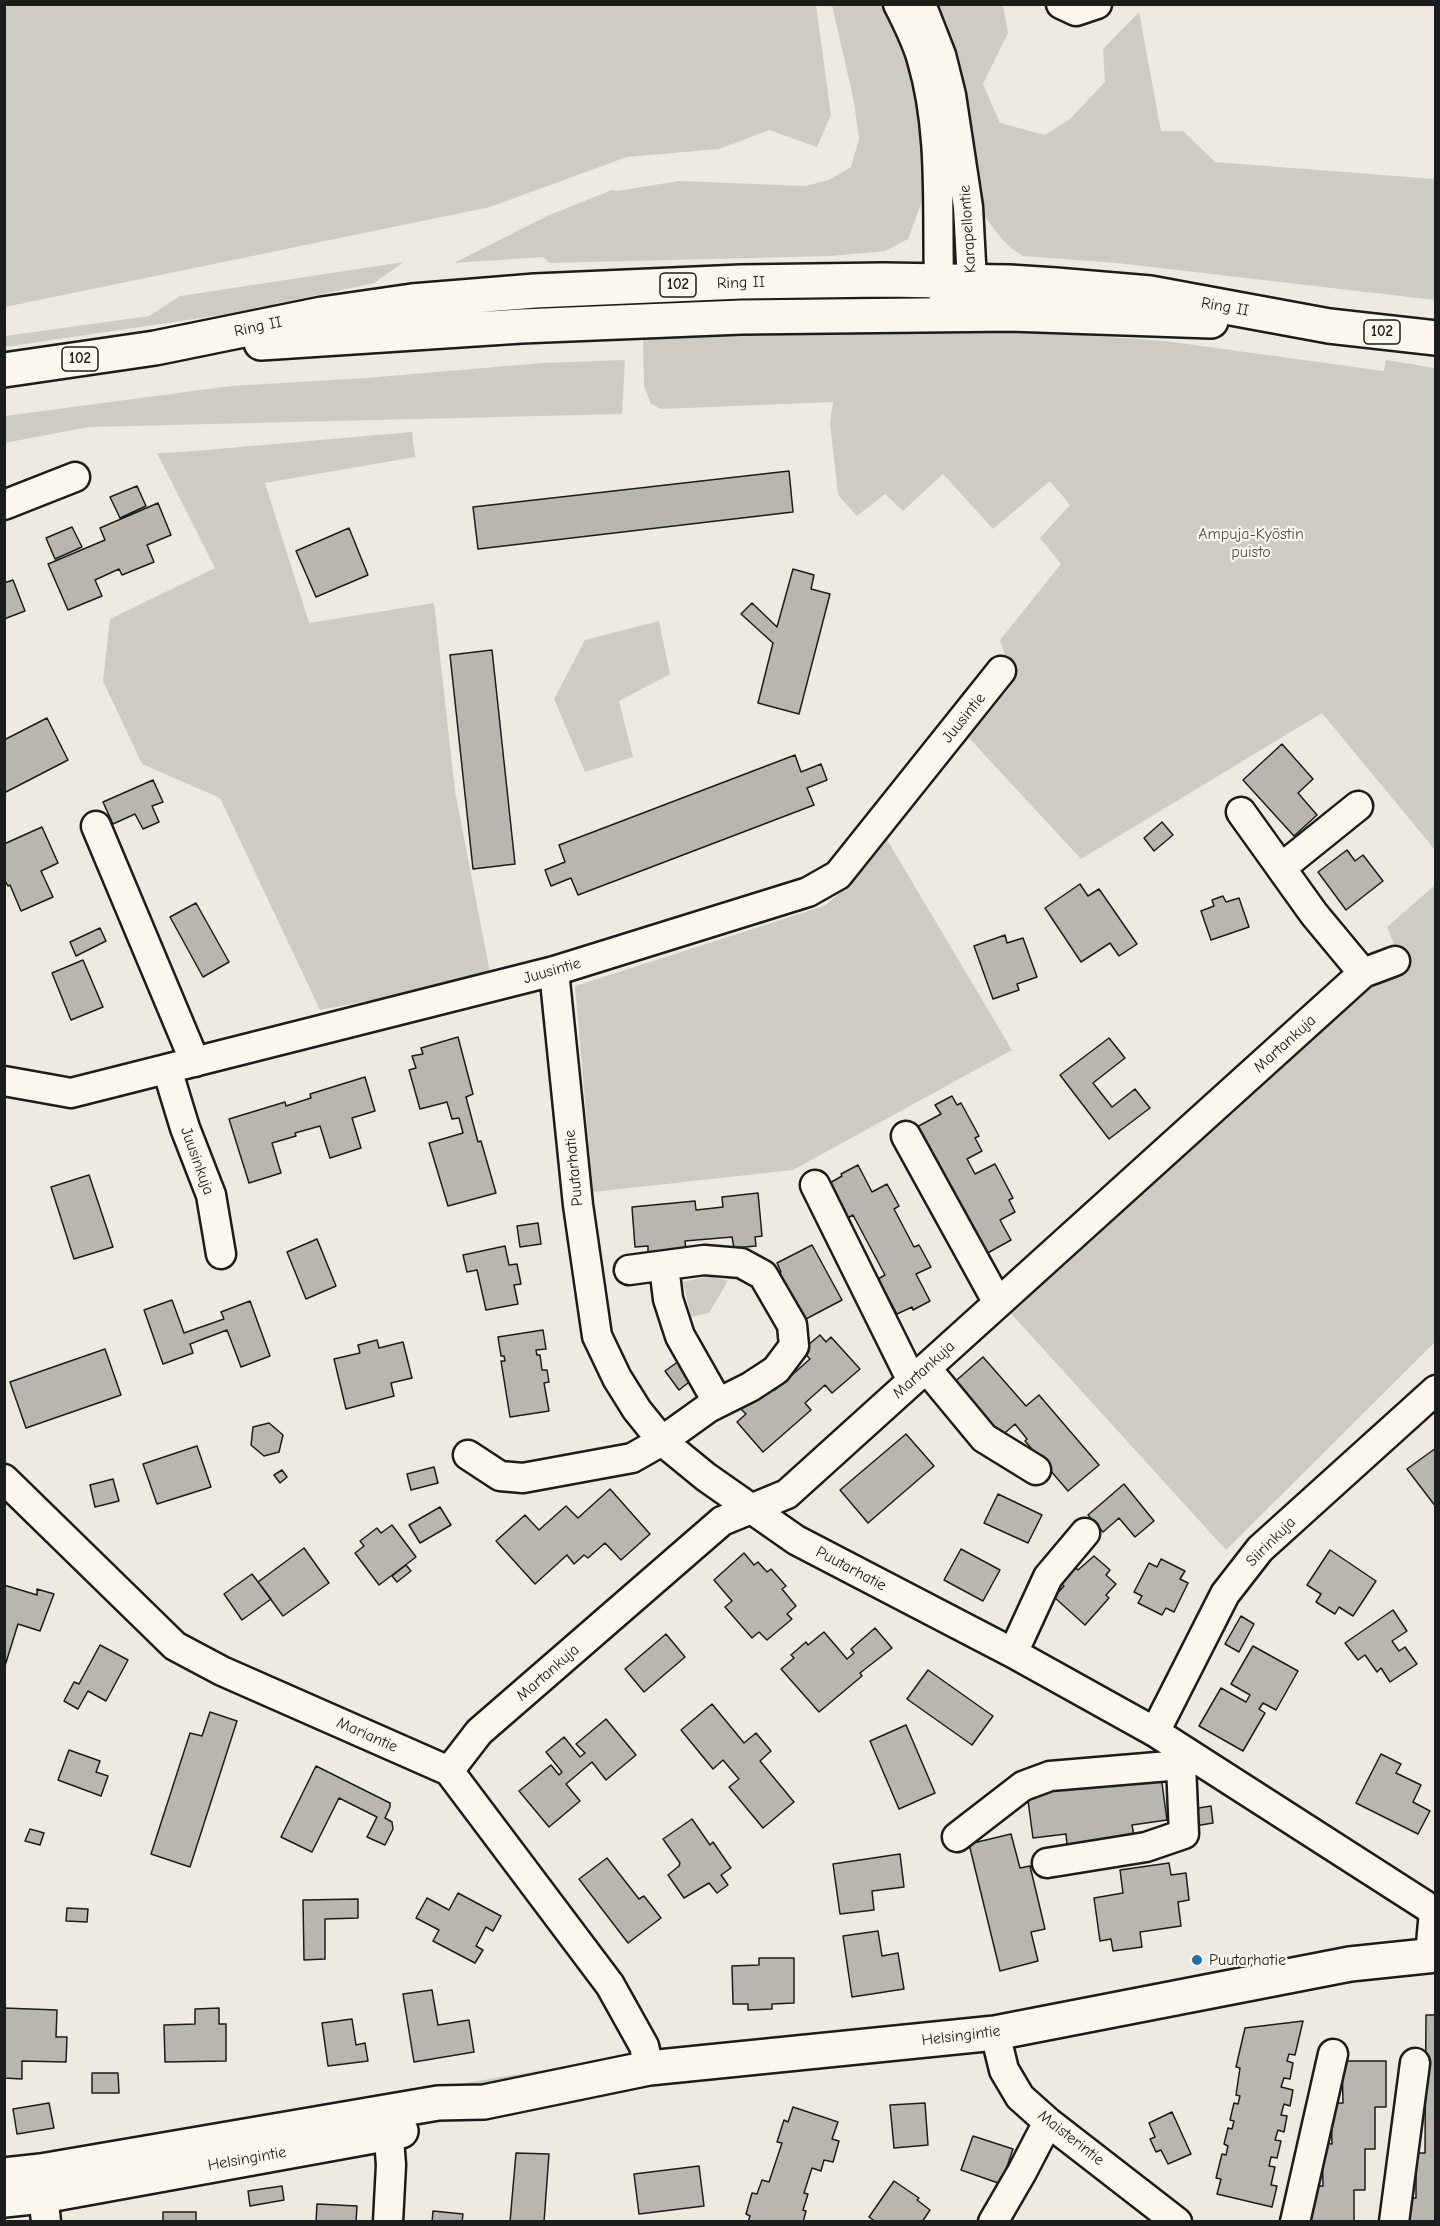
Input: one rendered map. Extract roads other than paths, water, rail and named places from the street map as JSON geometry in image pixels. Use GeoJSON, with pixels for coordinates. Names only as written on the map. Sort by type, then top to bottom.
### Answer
{"type":"FeatureCollection","features":[{"type":"Feature","properties":{"kind":"main road","name":"Ring II"},"geometry":{"type":"LineString","coordinates":[[4,370],[154,348],[322,314],[412,301],[535,291],[741,282],[972,281],[1056,285],[1150,293],[1329,326],[1436,338]]}},
{"type":"Feature","properties":{"kind":"main road","name":"Ring II"},"geometry":{"type":"LineString","coordinates":[[154,348],[325,340],[532,325],[741,317],[1011,314],[1329,326]]}},
{"type":"Feature","properties":{"kind":"main road","name":"Helsingintie"},"geometry":{"type":"LineString","coordinates":[[4,2200],[44,2196],[388,2122],[440,2125],[484,2102],[649,2068],[994,2033],[1350,1964],[1433,1955]]}},
{"type":"Feature","properties":{"kind":"main road","name":"Helsingintie"},"geometry":{"type":"LineString","coordinates":[[4,2175],[44,2196]]}},
{"type":"Feature","properties":{"kind":"street","name":"Karapellontie"},"geometry":{"type":"LineString","coordinates":[[898,4],[922,58],[936,140],[939,281],[951,315]]}},
{"type":"Feature","properties":{"kind":"street","name":"Karapellontie"},"geometry":{"type":"LineString","coordinates":[[921,4],[941,55],[951,94],[968,207],[972,281],[951,315]]}},
{"type":"Feature","properties":{"kind":"street"},"geometry":{"type":"LineString","coordinates":[[1061,4],[1076,11],[1097,4]]}},
{"type":"Feature","properties":{"kind":"street"},"geometry":{"type":"LineString","coordinates":[[4,506],[75,477]]}},
{"type":"Feature","properties":{"kind":"street","name":"Juusintie"},"geometry":{"type":"LineString","coordinates":[[4,1081],[70,1093],[554,971],[808,892],[838,875],[1001,671]]}},
{"type":"Feature","properties":{"kind":"street"},"geometry":{"type":"LineString","coordinates":[[1281,868],[1358,806]]}},
{"type":"Feature","properties":{"kind":"street"},"geometry":{"type":"LineString","coordinates":[[1241,812],[1314,914],[1363,974]]}},
{"type":"Feature","properties":{"kind":"street"},"geometry":{"type":"LineString","coordinates":[[96,826],[195,1062]]}},
{"type":"Feature","properties":{"kind":"street","name":"Martankuja"},"geometry":{"type":"LineString","coordinates":[[449,1771],[479,1732],[722,1521],[787,1494],[1363,974],[1395,961]]}},
{"type":"Feature","properties":{"kind":"street","name":"Puutarhatie"},"geometry":{"type":"LineString","coordinates":[[554,971],[578,1204],[597,1336],[617,1378],[637,1410],[662,1441],[706,1477],[796,1540],[1013,1653],[1155,1732],[1187,1761],[1435,1911],[1433,1955]]}},
{"type":"Feature","properties":{"kind":"street","name":"Juusinkuja"},"geometry":{"type":"LineString","coordinates":[[167,1069],[184,1128],[211,1195],[221,1254]]}},
{"type":"Feature","properties":{"kind":"street"},"geometry":{"type":"LineString","coordinates":[[906,1136],[998,1303]]}},
{"type":"Feature","properties":{"kind":"street"},"geometry":{"type":"LineString","coordinates":[[815,1185],[919,1375],[984,1438],[1036,1470]]}},
{"type":"Feature","properties":{"kind":"street"},"geometry":{"type":"LineString","coordinates":[[468,1455],[500,1476],[523,1478],[632,1458],[662,1441],[718,1403],[750,1387],[776,1370],[794,1346],[792,1325],[763,1275],[741,1263],[704,1260],[629,1270]]}},
{"type":"Feature","properties":{"kind":"street"},"geometry":{"type":"LineString","coordinates":[[664,1266],[668,1299],[680,1336],[718,1403]]}},
{"type":"Feature","properties":{"kind":"street","name":"Siirinkuja"},"geometry":{"type":"LineString","coordinates":[[1155,1732],[1225,1594],[1260,1549],[1436,1390]]}},
{"type":"Feature","properties":{"kind":"street","name":"Mariantie"},"geometry":{"type":"LineString","coordinates":[[4,1479],[175,1646],[222,1671],[449,1771],[610,1985],[644,2046],[649,2068]]}},
{"type":"Feature","properties":{"kind":"street"},"geometry":{"type":"LineString","coordinates":[[1013,1653],[1048,1577],[1085,1533]]}},
{"type":"Feature","properties":{"kind":"street"},"geometry":{"type":"LineString","coordinates":[[957,1837],[1023,1786],[1050,1776],[1187,1761],[1184,1834],[1146,1847],[1047,1863]]}},
{"type":"Feature","properties":{"kind":"street","name":"Maisterintie"},"geometry":{"type":"LineString","coordinates":[[994,2033],[1004,2070],[1020,2097],[1048,2122],[1177,2222]]}},
{"type":"Feature","properties":{"kind":"street"},"geometry":{"type":"LineString","coordinates":[[1295,2222],[1333,2054]]}},
{"type":"Feature","properties":{"kind":"street"},"geometry":{"type":"LineString","coordinates":[[1394,2222],[1415,2063]]}},
{"type":"Feature","properties":{"kind":"street"},"geometry":{"type":"LineString","coordinates":[[388,2122],[391,2165],[388,2222]]}},
{"type":"Feature","properties":{"kind":"street"},"geometry":{"type":"LineString","coordinates":[[993,2222],[1048,2122]]}},
{"type":"Feature","properties":{"kind":"place","name":"Puutarhatie"},"geometry":{"type":"Point","coordinates":[1197,1960]}},
{"type":"Feature","properties":{"kind":"park label","name":"Ampuja-Kyöstin puisto"},"geometry":{"type":"Point","coordinates":[1251,543]}}]}
